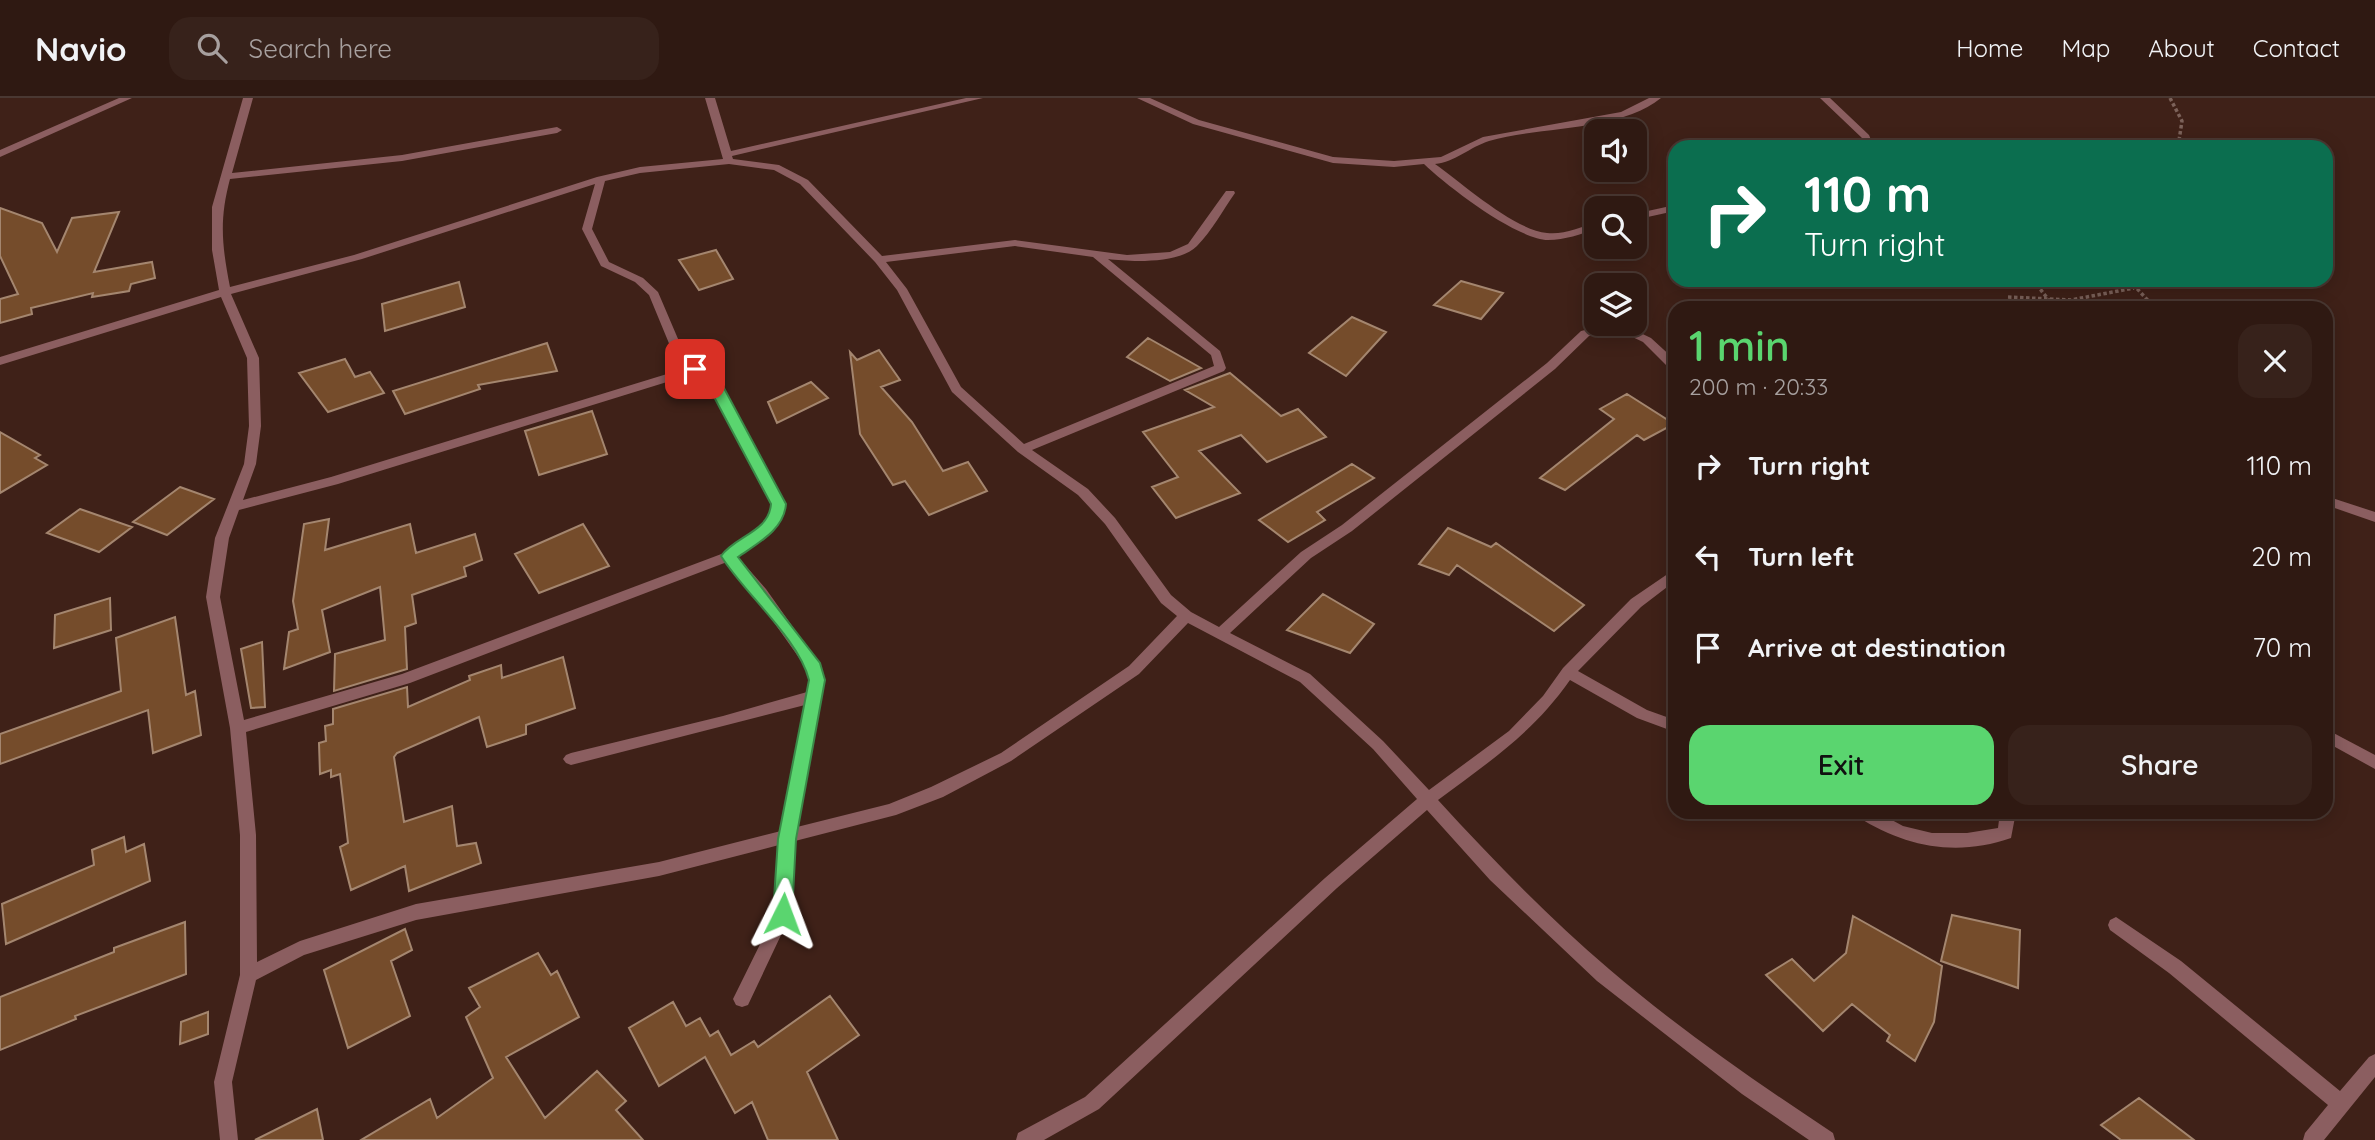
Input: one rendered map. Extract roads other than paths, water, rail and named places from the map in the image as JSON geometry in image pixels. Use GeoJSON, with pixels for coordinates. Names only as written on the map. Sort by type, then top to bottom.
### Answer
{"type":"FeatureCollection","features":[{"type":"Feature","properties":{"kind":"street"},"geometry":{"type":"LineString","coordinates":[[0,154],[127,98]]}},
{"type":"Feature","properties":{"kind":"street"},"geometry":{"type":"LineString","coordinates":[[229,1140],[223,1082],[249,975],[248,835],[238,728],[213,597],[222,538],[250,464],[255,426],[253,358],[225,292],[217,250],[217,207],[228,176],[247,98]]}},
{"type":"Feature","properties":{"kind":"street"},"geometry":{"type":"LineString","coordinates":[[710,98],[728,158]]}},
{"type":"Feature","properties":{"kind":"street"},"geometry":{"type":"LineString","coordinates":[[0,362],[225,292],[359,257],[601,179],[640,170],[728,158],[978,98]]}},
{"type":"Feature","properties":{"kind":"street"},"geometry":{"type":"LineString","coordinates":[[1142,98],[1196,122],[1333,160],[1429,164],[1454,157],[1471,144],[1486,139],[1624,114],[1656,98]]}},
{"type":"Feature","properties":{"kind":"street"},"geometry":{"type":"LineString","coordinates":[[1825,98],[1867,140]]}},
{"type":"Feature","properties":{"kind":"street"},"geometry":{"type":"LineString","coordinates":[[228,176],[402,158],[557,130]]}},
{"type":"Feature","properties":{"kind":"street"},"geometry":{"type":"LineString","coordinates":[[728,158],[776,167],[798,178],[879,260],[902,289],[956,389],[1022,449],[1083,492],[1110,521],[1166,599],[1186,616],[1305,678],[1378,745],[1496,875],[1603,975],[1817,1138]]}},
{"type":"Feature","properties":{"kind":"street"},"geometry":{"type":"LineString","coordinates":[[1429,164],[1502,216],[1535,233],[1556,236],[1584,229]]}},
{"type":"Feature","properties":{"kind":"street"},"geometry":{"type":"LineString","coordinates":[[601,179],[586,229],[605,264],[639,280],[654,294],[686,371]]}},
{"type":"Feature","properties":{"kind":"street"},"geometry":{"type":"LineString","coordinates":[[879,260],[1015,243],[1096,254],[1154,258],[1183,251],[1201,236],[1230,193]]}},
{"type":"Feature","properties":{"kind":"street"},"geometry":{"type":"LineString","coordinates":[[1647,214],[1668,210]]}},
{"type":"Feature","properties":{"kind":"street"},"geometry":{"type":"LineString","coordinates":[[1022,449],[1220,368],[1216,354],[1096,254]]}},
{"type":"Feature","properties":{"kind":"street"},"geometry":{"type":"LineString","coordinates":[[1221,633],[1306,555],[1347,528],[1551,366],[1585,332],[1606,328],[1625,329],[1647,340],[1668,360]]}},
{"type":"Feature","properties":{"kind":"street"},"geometry":{"type":"LineString","coordinates":[[236,506],[332,481],[686,371],[704,369],[710,375],[779,504],[778,515],[764,531],[729,556],[405,680],[238,728]]}},
{"type":"Feature","properties":{"kind":"street"},"geometry":{"type":"LineString","coordinates":[[2333,502],[2375,517]]}},
{"type":"Feature","properties":{"kind":"street"},"geometry":{"type":"LineString","coordinates":[[729,556],[761,593],[814,668],[817,680],[787,839],[783,914],[742,999]]}},
{"type":"Feature","properties":{"kind":"street"},"geometry":{"type":"LineString","coordinates":[[1025,1140],[1092,1103],[1331,883],[1427,800],[1514,735],[1548,700],[1568,672],[1636,603],[1668,579]]}},
{"type":"Feature","properties":{"kind":"street"},"geometry":{"type":"LineString","coordinates":[[249,975],[300,949],[416,912],[594,883],[787,839],[937,792],[1006,757],[1134,670],[1186,616]]}},
{"type":"Feature","properties":{"kind":"street"},"geometry":{"type":"LineString","coordinates":[[1568,672],[1642,713],[1668,723]]}},
{"type":"Feature","properties":{"kind":"street"},"geometry":{"type":"LineString","coordinates":[[571,759],[665,734],[744,719],[814,696]]}},
{"type":"Feature","properties":{"kind":"street"},"geometry":{"type":"LineString","coordinates":[[2333,739],[2375,763]]}},
{"type":"Feature","properties":{"kind":"street"},"geometry":{"type":"LineString","coordinates":[[1878,819],[1917,839],[1946,843],[1968,842],[2005,833],[2007,819]]}},
{"type":"Feature","properties":{"kind":"street"},"geometry":{"type":"LineString","coordinates":[[2116,925],[2175,967],[2340,1103]]}},
{"type":"Feature","properties":{"kind":"street"},"geometry":{"type":"LineString","coordinates":[[2312,1140],[2375,1063]]}}]}
